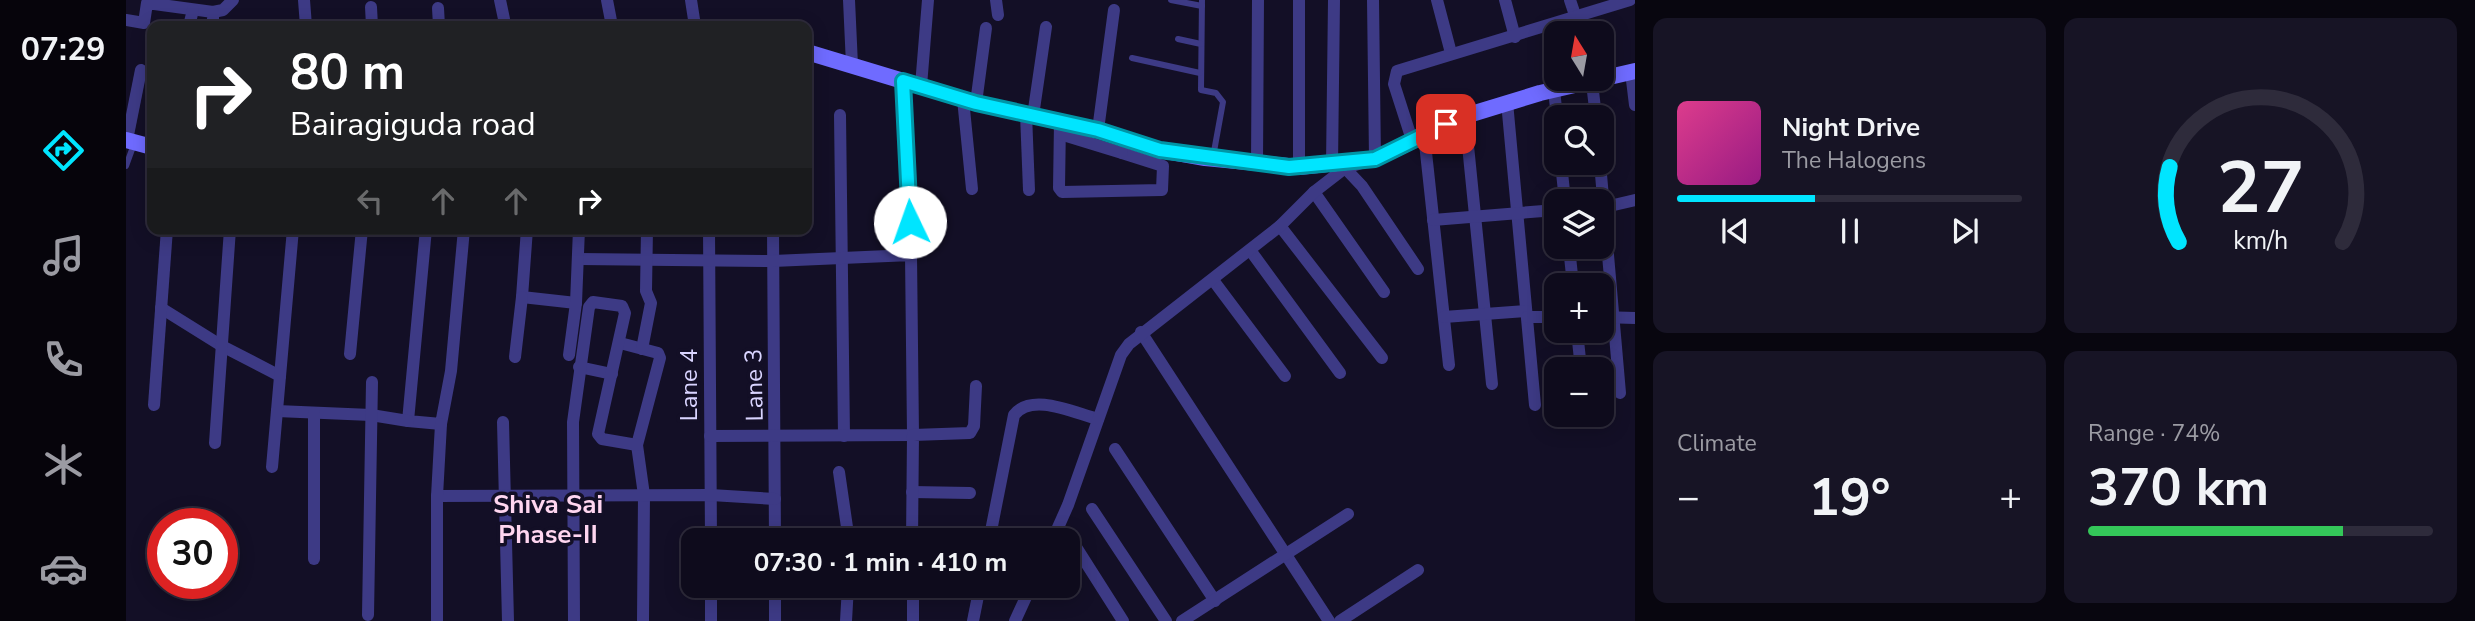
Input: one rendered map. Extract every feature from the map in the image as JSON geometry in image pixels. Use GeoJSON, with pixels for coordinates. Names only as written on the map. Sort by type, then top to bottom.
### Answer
{"type":"FeatureCollection","features":[{"type":"Feature","properties":{"kind":"street"},"geometry":{"type":"LineString","coordinates":[[126,20],[144,23],[147,4],[174,4],[213,12],[223,9],[233,0]]}},
{"type":"Feature","properties":{"kind":"street"},"geometry":{"type":"LineString","coordinates":[[304,0],[306,21]]}},
{"type":"Feature","properties":{"kind":"street"},"geometry":{"type":"LineString","coordinates":[[500,0],[504,19]]}},
{"type":"Feature","properties":{"kind":"street"},"geometry":{"type":"LineString","coordinates":[[607,0],[611,21]]}},
{"type":"Feature","properties":{"kind":"street"},"geometry":{"type":"LineString","coordinates":[[691,0],[694,21]]}},
{"type":"Feature","properties":{"kind":"street"},"geometry":{"type":"LineString","coordinates":[[849,0],[852,65]]}},
{"type":"Feature","properties":{"kind":"street"},"geometry":{"type":"LineString","coordinates":[[921,86],[928,0]]}},
{"type":"Feature","properties":{"kind":"street"},"geometry":{"type":"LineString","coordinates":[[996,0],[998,15]]}},
{"type":"Feature","properties":{"kind":"street"},"geometry":{"type":"LineString","coordinates":[[1257,163],[1258,0]]}},
{"type":"Feature","properties":{"kind":"street"},"geometry":{"type":"LineString","coordinates":[[1299,0],[1299,167]]}},
{"type":"Feature","properties":{"kind":"street"},"geometry":{"type":"LineString","coordinates":[[1058,528],[1121,355],[1142,332],[1280,226],[1338,167],[1334,0]]}},
{"type":"Feature","properties":{"kind":"street"},"geometry":{"type":"LineString","coordinates":[[1373,0],[1375,159]]}},
{"type":"Feature","properties":{"kind":"street"},"geometry":{"type":"LineString","coordinates":[[1437,0],[1451,53]]}},
{"type":"Feature","properties":{"kind":"street"},"geometry":{"type":"LineString","coordinates":[[1505,0],[1515,37]]}},
{"type":"Feature","properties":{"kind":"street"},"geometry":{"type":"LineString","coordinates":[[1570,0],[1576,18]]}},
{"type":"Feature","properties":{"kind":"street"},"geometry":{"type":"LineString","coordinates":[[1449,365],[1433,220],[1418,137],[1394,84],[1395,75],[1401,69],[1451,53],[1515,37],[1630,0]]}},
{"type":"Feature","properties":{"kind":"street"},"geometry":{"type":"LineString","coordinates":[[372,7],[372,21]]}},
{"type":"Feature","properties":{"kind":"street"},"geometry":{"type":"LineString","coordinates":[[438,8],[439,21]]}},
{"type":"Feature","properties":{"kind":"street"},"geometry":{"type":"LineString","coordinates":[[190,21],[193,10]]}},
{"type":"Feature","properties":{"kind":"street"},"geometry":{"type":"LineString","coordinates":[[1098,130],[1114,10]]}},
{"type":"Feature","properties":{"kind":"street"},"geometry":{"type":"LineString","coordinates":[[213,12],[213,21]]}},
{"type":"Feature","properties":{"kind":"street"},"geometry":{"type":"LineString","coordinates":[[972,189],[970,101],[986,27]]}},
{"type":"Feature","properties":{"kind":"street"},"geometry":{"type":"LineString","coordinates":[[1030,190],[1030,115],[1046,27]]}},
{"type":"Feature","properties":{"kind":"street"},"geometry":{"type":"LineString","coordinates":[[812,53],[970,101],[1030,115],[1060,128],[1124,146],[1213,159],[1299,167],[1338,167],[1375,159],[1465,116],[1550,91]]}},
{"type":"Feature","properties":{"kind":"street"},"geometry":{"type":"LineString","coordinates":[[141,69],[129,141],[147,146]]}},
{"type":"Feature","properties":{"kind":"street"},"geometry":{"type":"LineString","coordinates":[[1614,77],[1633,72],[1635,105]]}},
{"type":"Feature","properties":{"kind":"street"},"geometry":{"type":"LineString","coordinates":[[903,81],[910,222]]}},
{"type":"Feature","properties":{"kind":"street"},"geometry":{"type":"LineString","coordinates":[[1507,102],[1535,405]]}},
{"type":"Feature","properties":{"kind":"street"},"geometry":{"type":"LineString","coordinates":[[839,115],[844,436]]}},
{"type":"Feature","properties":{"kind":"street"},"geometry":{"type":"LineString","coordinates":[[1465,116],[1492,384]]}},
{"type":"Feature","properties":{"kind":"street"},"geometry":{"type":"LineString","coordinates":[[1060,128],[1098,130],[1162,164],[1162,190],[1062,192],[1059,188],[1060,128]]}},
{"type":"Feature","properties":{"kind":"street"},"geometry":{"type":"LineString","coordinates":[[1338,167],[1362,186],[1418,268]]}},
{"type":"Feature","properties":{"kind":"street"},"geometry":{"type":"LineString","coordinates":[[1314,192],[1384,292]]}},
{"type":"Feature","properties":{"kind":"street"},"geometry":{"type":"LineString","coordinates":[[1614,205],[1635,200]]}},
{"type":"Feature","properties":{"kind":"street"},"geometry":{"type":"LineString","coordinates":[[1433,220],[1544,211]]}},
{"type":"Feature","properties":{"kind":"street"},"geometry":{"type":"LineString","coordinates":[[1280,226],[1382,358]]}},
{"type":"Feature","properties":{"kind":"street"},"geometry":{"type":"LineString","coordinates":[[155,405],[167,235]]}},
{"type":"Feature","properties":{"kind":"street"},"geometry":{"type":"LineString","coordinates":[[215,443],[230,235]]}},
{"type":"Feature","properties":{"kind":"street"},"geometry":{"type":"LineString","coordinates":[[272,467],[292,235]]}},
{"type":"Feature","properties":{"kind":"street"},"geometry":{"type":"LineString","coordinates":[[350,354],[361,235]]}},
{"type":"Feature","properties":{"kind":"street"},"geometry":{"type":"LineString","coordinates":[[408,421],[425,235]]}},
{"type":"Feature","properties":{"kind":"street"},"geometry":{"type":"LineString","coordinates":[[437,621],[437,496],[442,424],[451,371],[463,235]]}},
{"type":"Feature","properties":{"kind":"street"},"geometry":{"type":"LineString","coordinates":[[515,357],[527,235]]}},
{"type":"Feature","properties":{"kind":"street"},"geometry":{"type":"LineString","coordinates":[[569,355],[576,303],[579,235]]}},
{"type":"Feature","properties":{"kind":"street"},"geometry":{"type":"LineString","coordinates":[[642,348],[651,303],[646,291],[647,235]]}},
{"type":"Feature","properties":{"kind":"street","name":"Lane 4"},"geometry":{"type":"LineString","coordinates":[[709,235],[711,528]]}},
{"type":"Feature","properties":{"kind":"street","name":"Lane 3"},"geometry":{"type":"LineString","coordinates":[[773,235],[775,528]]}},
{"type":"Feature","properties":{"kind":"street"},"geometry":{"type":"LineString","coordinates":[[1250,250],[1340,373]]}},
{"type":"Feature","properties":{"kind":"street"},"geometry":{"type":"LineString","coordinates":[[579,259],[773,261],[911,255],[914,435],[912,528]]}},
{"type":"Feature","properties":{"kind":"street"},"geometry":{"type":"LineString","coordinates":[[1213,280],[1285,376]]}},
{"type":"Feature","properties":{"kind":"street"},"geometry":{"type":"LineString","coordinates":[[522,297],[576,303]]}},
{"type":"Feature","properties":{"kind":"street"},"geometry":{"type":"LineString","coordinates":[[574,621],[572,422],[590,303],[625,309],[620,343],[598,434],[603,439],[637,445]]}},
{"type":"Feature","properties":{"kind":"street"},"geometry":{"type":"LineString","coordinates":[[161,308],[222,346],[280,376]]}},
{"type":"Feature","properties":{"kind":"street"},"geometry":{"type":"LineString","coordinates":[[1444,317],[1544,316]]}},
{"type":"Feature","properties":{"kind":"street"},"geometry":{"type":"LineString","coordinates":[[1614,317],[1635,318]]}},
{"type":"Feature","properties":{"kind":"street"},"geometry":{"type":"LineString","coordinates":[[1142,332],[1329,621]]}},
{"type":"Feature","properties":{"kind":"street"},"geometry":{"type":"LineString","coordinates":[[620,343],[659,353],[660,358],[637,445],[644,495],[643,621]]}},
{"type":"Feature","properties":{"kind":"street"},"geometry":{"type":"LineString","coordinates":[[1612,343],[1620,393]]}},
{"type":"Feature","properties":{"kind":"street"},"geometry":{"type":"LineString","coordinates":[[579,368],[612,374]]}},
{"type":"Feature","properties":{"kind":"street"},"geometry":{"type":"LineString","coordinates":[[369,615],[372,382]]}},
{"type":"Feature","properties":{"kind":"street"},"geometry":{"type":"LineString","coordinates":[[710,436],[970,433],[974,426],[976,386]]}},
{"type":"Feature","properties":{"kind":"street"},"geometry":{"type":"LineString","coordinates":[[992,528],[1014,415],[1020,408],[1034,403],[1098,419]]}},
{"type":"Feature","properties":{"kind":"street"},"geometry":{"type":"LineString","coordinates":[[277,411],[371,415],[442,424]]}},
{"type":"Feature","properties":{"kind":"street"},"geometry":{"type":"LineString","coordinates":[[314,413],[314,559]]}},
{"type":"Feature","properties":{"kind":"street"},"geometry":{"type":"LineString","coordinates":[[503,422],[509,621]]}},
{"type":"Feature","properties":{"kind":"street"},"geometry":{"type":"LineString","coordinates":[[1115,449],[1215,601]]}},
{"type":"Feature","properties":{"kind":"street"},"geometry":{"type":"LineString","coordinates":[[839,472],[847,528]]}},
{"type":"Feature","properties":{"kind":"street"},"geometry":{"type":"LineString","coordinates":[[912,492],[970,493]]}},
{"type":"Feature","properties":{"kind":"street"},"geometry":{"type":"LineString","coordinates":[[437,496],[711,495],[775,499]]}},
{"type":"Feature","properties":{"kind":"street"},"geometry":{"type":"LineString","coordinates":[[1092,509],[1166,621]]}},
{"type":"Feature","properties":{"kind":"street"},"geometry":{"type":"LineString","coordinates":[[1182,621],[1348,514]]}},
{"type":"Feature","properties":{"kind":"street"},"geometry":{"type":"LineString","coordinates":[[1080,553],[1123,621]]}},
{"type":"Feature","properties":{"kind":"street"},"geometry":{"type":"LineString","coordinates":[[1340,621],[1418,570]]}},
{"type":"Feature","properties":{"kind":"street"},"geometry":{"type":"LineString","coordinates":[[711,598],[711,621]]}},
{"type":"Feature","properties":{"kind":"street"},"geometry":{"type":"LineString","coordinates":[[775,598],[775,621]]}},
{"type":"Feature","properties":{"kind":"street"},"geometry":{"type":"LineString","coordinates":[[846,621],[847,598]]}},
{"type":"Feature","properties":{"kind":"street"},"geometry":{"type":"LineString","coordinates":[[909,621],[911,598]]}},
{"type":"Feature","properties":{"kind":"street"},"geometry":{"type":"LineString","coordinates":[[973,621],[978,598]]}},
{"type":"Feature","properties":{"kind":"street"},"geometry":{"type":"LineString","coordinates":[[1015,621],[1026,598]]}},
{"type":"Feature","properties":{"kind":"lane"},"geometry":{"type":"LineString","coordinates":[[1171,0],[1202,3],[1201,90],[1216,93],[1223,102],[1213,159]]}},
{"type":"Feature","properties":{"kind":"lane"},"geometry":{"type":"LineString","coordinates":[[1178,39],[1201,44]]}},
{"type":"Feature","properties":{"kind":"lane"},"geometry":{"type":"LineString","coordinates":[[1132,58],[1200,73]]}},
{"type":"Feature","properties":{"kind":"lane"},"geometry":{"type":"LineString","coordinates":[[126,166],[129,141]]}},
{"type":"Feature","properties":{"kind":"district","name":"Shiva Sai Phase-II"},"geometry":{"type":"Point","coordinates":[548,519]}},
{"type":"Feature","properties":{"kind":"route"},"geometry":{"type":"LineString","coordinates":[[910,222],[903,81],[976,103],[1098,130],[1160,150],[1289,167],[1375,159],[1446,124]]}}]}
